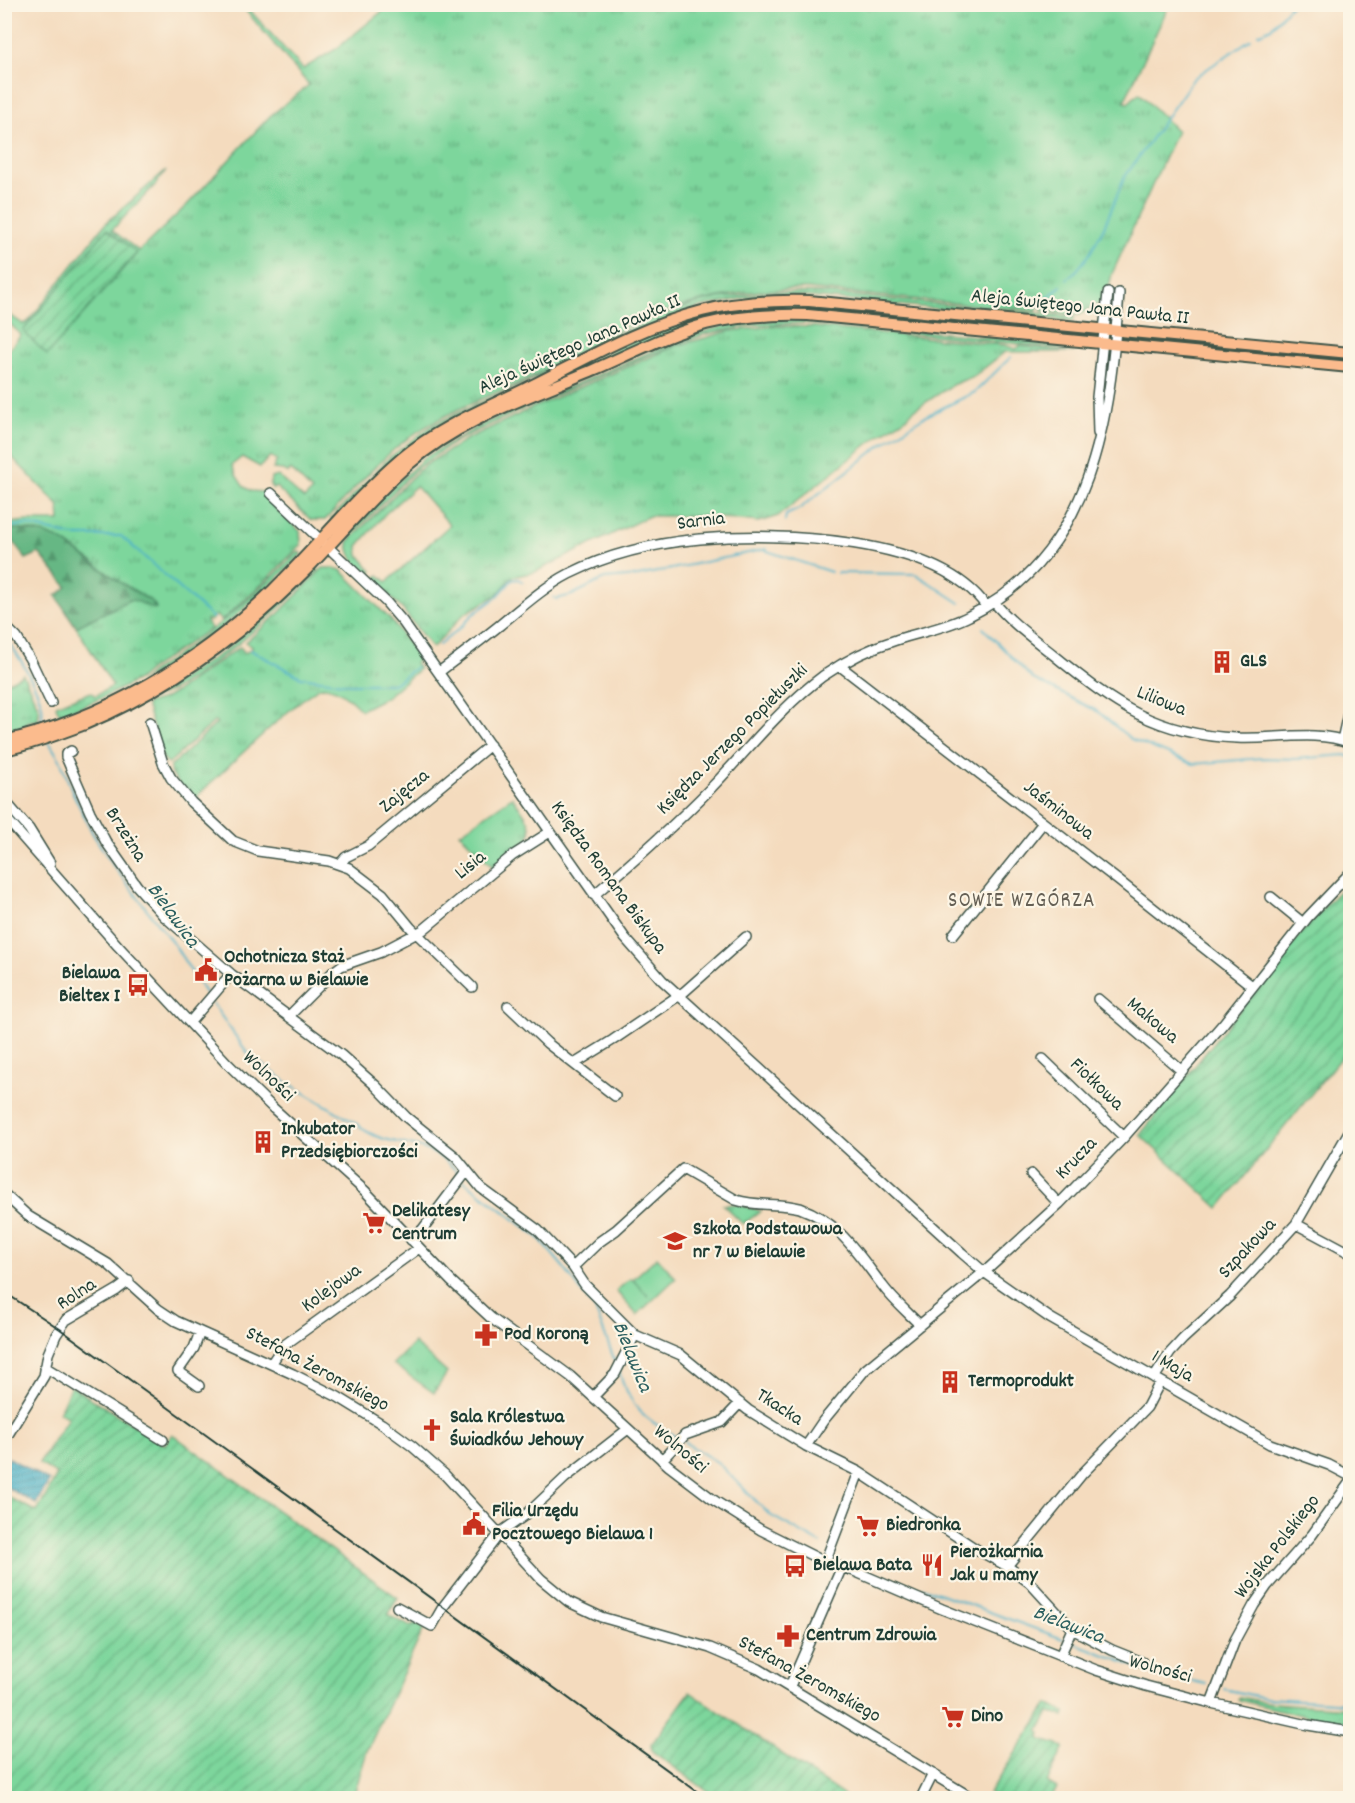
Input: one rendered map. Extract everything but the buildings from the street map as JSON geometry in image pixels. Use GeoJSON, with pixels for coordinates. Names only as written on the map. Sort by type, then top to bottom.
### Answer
{"type":"FeatureCollection","features":[{"type":"Feature","properties":{"kind":"main road","name":"Aleja świętego Jana Pawła II"},"geometry":{"type":"LineString","coordinates":[[4,741],[39,736],[114,711],[162,686],[196,665],[252,621],[399,460],[441,430],[630,338],[676,319],[703,311],[762,301],[809,301],[1350,353]]}},
{"type":"Feature","properties":{"kind":"main road","name":"Aleja świętego Jana Pawła II"},"geometry":{"type":"LineString","coordinates":[[324,544],[399,472],[446,437],[509,406],[653,343],[707,324],[754,316],[808,315],[1350,367]]}},
{"type":"Feature","properties":{"kind":"main road","name":"Aleja świętego Jana Pawła II"},"geometry":{"type":"LineString","coordinates":[[4,750],[21,747],[39,736]]}},
{"type":"Feature","properties":{"kind":"street","name":"Księdza Jerzego Popiełuszki"},"geometry":{"type":"LineString","coordinates":[[1098,438],[1097,397],[1107,293]]}},
{"type":"Feature","properties":{"kind":"street","name":"Księdza Jerzego Popiełuszki"},"geometry":{"type":"LineString","coordinates":[[594,895],[695,804],[798,698],[818,681],[840,666],[883,644],[953,623],[990,604],[1019,584],[1035,568],[1062,533],[1084,490],[1107,406],[1119,293]]}},
{"type":"Feature","properties":{"kind":"street","name":"Księdza Romana Biskupa"},"geometry":{"type":"LineString","coordinates":[[271,493],[393,610],[637,953],[679,995],[984,1272]]}},
{"type":"Feature","properties":{"kind":"street","name":"Sarnia"},"geometry":{"type":"LineString","coordinates":[[439,672],[537,595],[569,574],[624,553],[698,539],[736,536],[795,537],[883,549],[916,559],[947,573],[990,604]]}},
{"type":"Feature","properties":{"kind":"street","name":"Liliowa"},"geometry":{"type":"LineString","coordinates":[[990,604],[1095,689],[1147,719],[1207,736],[1247,739],[1310,736],[1346,741]]}},
{"type":"Feature","properties":{"kind":"street"},"geometry":{"type":"LineString","coordinates":[[4,624],[15,636],[31,661],[51,703]]}},
{"type":"Feature","properties":{"kind":"street","name":"Jaśminowa"},"geometry":{"type":"LineString","coordinates":[[840,666],[1252,986]]}},
{"type":"Feature","properties":{"kind":"street"},"geometry":{"type":"LineString","coordinates":[[1346,741],[1350,705]]}},
{"type":"Feature","properties":{"kind":"street"},"geometry":{"type":"LineString","coordinates":[[150,722],[163,763],[171,778],[191,802],[233,841],[260,852],[340,864],[362,877],[383,894],[417,934],[472,987]]}},
{"type":"Feature","properties":{"kind":"street","name":"Zajęcza"},"geometry":{"type":"LineString","coordinates":[[340,864],[346,857],[368,846],[490,745]]}},
{"type":"Feature","properties":{"kind":"street"},"geometry":{"type":"LineString","coordinates":[[4,759],[21,747]]}},
{"type":"Feature","properties":{"kind":"street","name":"Brzeżna"},"geometry":{"type":"LineString","coordinates":[[70,751],[66,757],[90,812],[123,867],[164,916],[231,974],[341,1055],[375,1085],[406,1118],[456,1157],[467,1171]]}},
{"type":"Feature","properties":{"kind":"street","name":"Wolności"},"geometry":{"type":"LineString","coordinates":[[4,800],[29,829],[58,878]]}},
{"type":"Feature","properties":{"kind":"street","name":"Wolności"},"geometry":{"type":"LineString","coordinates":[[4,816],[118,946],[254,1090],[358,1184],[444,1274],[491,1318],[566,1372],[662,1460],[706,1495],[740,1518],[825,1562],[1060,1656],[1132,1682],[1211,1703],[1350,1732]]}},
{"type":"Feature","properties":{"kind":"street"},"geometry":{"type":"LineString","coordinates":[[953,935],[1043,823]]}},
{"type":"Feature","properties":{"kind":"street","name":"Lisia"},"geometry":{"type":"LineString","coordinates":[[417,934],[512,856],[550,832]]}},
{"type":"Feature","properties":{"kind":"street","name":"Krucza"},"geometry":{"type":"LineString","coordinates":[[806,1446],[866,1370],[984,1272],[1059,1204],[1124,1137],[1182,1071],[1303,923],[1350,873]]}},
{"type":"Feature","properties":{"kind":"street"},"geometry":{"type":"LineString","coordinates":[[1271,897],[1303,923]]}},
{"type":"Feature","properties":{"kind":"street"},"geometry":{"type":"LineString","coordinates":[[289,1016],[341,966],[378,953],[417,934]]}},
{"type":"Feature","properties":{"kind":"street"},"geometry":{"type":"LineString","coordinates":[[574,1064],[613,1041],[679,995],[746,936]]}},
{"type":"Feature","properties":{"kind":"street"},"geometry":{"type":"LineString","coordinates":[[190,1022],[231,974]]}},
{"type":"Feature","properties":{"kind":"street","name":"Makowa"},"geometry":{"type":"LineString","coordinates":[[1098,999],[1182,1071]]}},
{"type":"Feature","properties":{"kind":"street"},"geometry":{"type":"LineString","coordinates":[[508,1006],[547,1042],[615,1096]]}},
{"type":"Feature","properties":{"kind":"street","name":"Fiołkowa"},"geometry":{"type":"LineString","coordinates":[[1043,1059],[1124,1137]]}},
{"type":"Feature","properties":{"kind":"street","name":"Szpakowa"},"geometry":{"type":"LineString","coordinates":[[1007,1566],[1083,1473],[1147,1407],[1157,1380],[1176,1346],[1230,1296],[1296,1224],[1350,1130]]}},
{"type":"Feature","properties":{"kind":"street"},"geometry":{"type":"LineString","coordinates":[[573,1267],[683,1169],[736,1200],[746,1203],[786,1204],[816,1215],[834,1226],[848,1240],[882,1286],[920,1325]]}},
{"type":"Feature","properties":{"kind":"street"},"geometry":{"type":"LineString","coordinates":[[411,1240],[423,1229],[467,1171]]}},
{"type":"Feature","properties":{"kind":"street","name":"Tkacka"},"geometry":{"type":"LineString","coordinates":[[467,1171],[480,1188],[538,1230],[573,1267],[585,1284],[635,1335],[681,1355],[740,1403],[806,1446],[859,1472],[976,1549],[1007,1566],[1030,1583],[1070,1632],[1142,1662]]}},
{"type":"Feature","properties":{"kind":"street"},"geometry":{"type":"LineString","coordinates":[[1031,1174],[1059,1204]]}},
{"type":"Feature","properties":{"kind":"street","name":"Stefana Żeromskiego"},"geometry":{"type":"LineString","coordinates":[[4,1194],[28,1216],[97,1256],[169,1317],[338,1397],[403,1439],[445,1475],[545,1583],[579,1608],[610,1620],[718,1651],[759,1669],[972,1798]]}},
{"type":"Feature","properties":{"kind":"street"},"geometry":{"type":"LineString","coordinates":[[1296,1224],[1350,1253]]}},
{"type":"Feature","properties":{"kind":"street","name":"Kolejowa"},"geometry":{"type":"LineString","coordinates":[[272,1364],[283,1346],[419,1248]]}},
{"type":"Feature","properties":{"kind":"street","name":"1 Maja"},"geometry":{"type":"LineString","coordinates":[[984,1272],[1050,1318],[1270,1444],[1329,1465],[1350,1476]]}},
{"type":"Feature","properties":{"kind":"street","name":"Rolna"},"geometry":{"type":"LineString","coordinates":[[4,1441],[44,1376],[56,1335],[66,1320],[129,1281]]}},
{"type":"Feature","properties":{"kind":"street"},"geometry":{"type":"LineString","coordinates":[[199,1386],[178,1371],[194,1348],[200,1332]]}},
{"type":"Feature","properties":{"kind":"street"},"geometry":{"type":"LineString","coordinates":[[593,1396],[615,1374],[635,1335]]}},
{"type":"Feature","properties":{"kind":"street"},"geometry":{"type":"LineString","coordinates":[[45,1367],[163,1440]]}},
{"type":"Feature","properties":{"kind":"street"},"geometry":{"type":"LineString","coordinates":[[662,1460],[685,1435],[722,1422],[740,1403]]}},
{"type":"Feature","properties":{"kind":"street"},"geometry":{"type":"LineString","coordinates":[[397,1607],[432,1626],[500,1533],[528,1513],[565,1478],[628,1429]]}},
{"type":"Feature","properties":{"kind":"street"},"geometry":{"type":"LineString","coordinates":[[825,1562],[859,1472]]}},
{"type":"Feature","properties":{"kind":"street","name":"Wojska Polskiego"},"geometry":{"type":"LineString","coordinates":[[1211,1703],[1235,1640],[1254,1605],[1267,1586],[1311,1536],[1350,1482]]}},
{"type":"Feature","properties":{"kind":"street"},"geometry":{"type":"LineString","coordinates":[[790,1686],[841,1569]]}},
{"type":"Feature","properties":{"kind":"street"},"geometry":{"type":"LineString","coordinates":[[1060,1656],[1070,1632]]}},
{"type":"Feature","properties":{"kind":"street"},"geometry":{"type":"LineString","coordinates":[[921,1798],[933,1774]]}},
{"type":"Feature","properties":{"kind":"green space"},"geometry":{"type":"Polygon","coordinates":[[[241,5],[245,5],[303,69],[336,49],[390,5],[1169,5],[1124,102],[1128,103],[1139,93],[1177,131],[1112,274],[1109,286],[1103,290],[1101,302],[1079,315],[1042,311],[1041,303],[1037,303],[1037,311],[807,289],[780,289],[728,295],[678,307],[629,325],[548,369],[437,420],[410,437],[387,456],[325,520],[311,520],[276,487],[273,489],[270,485],[271,478],[278,476],[304,499],[312,491],[291,470],[288,473],[273,469],[277,460],[270,456],[260,467],[242,457],[232,465],[243,486],[251,491],[264,492],[276,504],[274,507],[300,531],[301,545],[221,621],[216,615],[210,621],[207,619],[211,628],[138,680],[60,715],[56,706],[58,704],[91,692],[95,696],[113,686],[76,627],[129,600],[134,599],[152,608],[155,605],[80,553],[52,537],[37,532],[5,531],[4,524],[26,521],[60,521],[59,506],[5,450],[5,354],[21,335],[5,319],[5,312],[23,324],[28,322],[105,224],[166,170],[156,184],[112,230],[139,251],[187,205],[270,116],[309,85],[241,5]]]}},
{"type":"Feature","properties":{"kind":"green space"},"geometry":{"type":"Polygon","coordinates":[[[107,229],[137,253],[47,355],[23,331],[107,229]]]}},
{"type":"Feature","properties":{"kind":"green space"},"geometry":{"type":"Polygon","coordinates":[[[775,292],[823,293],[1065,316],[1074,317],[1074,321],[800,296],[752,297],[699,307],[524,384],[442,424],[401,453],[333,521],[331,519],[389,458],[433,425],[523,383],[606,339],[655,318],[693,304],[719,298],[775,292]]]}},
{"type":"Feature","properties":{"kind":"green space"},"geometry":{"type":"Polygon","coordinates":[[[801,305],[1074,331],[1073,335],[819,311],[743,312],[555,380],[653,332],[694,318],[736,309],[801,305]]]}},
{"type":"Feature","properties":{"kind":"green space"},"geometry":{"type":"Polygon","coordinates":[[[779,319],[1072,345],[1071,349],[806,323],[753,325],[705,334],[649,355],[516,412],[456,441],[417,468],[350,536],[346,534],[425,457],[482,424],[687,336],[723,326],[779,319]]]}},
{"type":"Feature","properties":{"kind":"green space"},"geometry":{"type":"Polygon","coordinates":[[[775,326],[815,327],[1004,345],[1016,349],[1020,346],[1075,352],[1005,352],[974,376],[952,385],[878,436],[778,516],[759,522],[703,516],[649,516],[535,572],[512,577],[497,595],[464,614],[432,648],[404,611],[374,580],[379,575],[387,582],[450,525],[416,486],[385,514],[358,546],[359,555],[372,571],[368,575],[352,556],[348,542],[418,471],[467,439],[532,408],[676,346],[730,331],[775,326]]]}},
{"type":"Feature","properties":{"kind":"green space"},"geometry":{"type":"Polygon","coordinates":[[[8,530],[42,533],[59,539],[151,601],[156,608],[129,600],[76,627],[56,596],[67,587],[39,553],[26,559],[10,537],[8,530]]]}},
{"type":"Feature","properties":{"kind":"green space"},"geometry":{"type":"Polygon","coordinates":[[[298,552],[302,554],[226,624],[185,655],[140,683],[150,673],[227,617],[298,552]]]}},
{"type":"Feature","properties":{"kind":"green space"},"geometry":{"type":"Polygon","coordinates":[[[316,566],[318,570],[244,639],[181,685],[150,699],[224,651],[272,610],[316,566]]]}},
{"type":"Feature","properties":{"kind":"green space"},"geometry":{"type":"Polygon","coordinates":[[[323,568],[341,570],[391,620],[420,659],[415,663],[419,669],[386,697],[361,710],[334,689],[322,687],[313,692],[279,719],[192,801],[170,772],[171,766],[217,723],[215,721],[168,764],[162,757],[146,704],[164,699],[240,647],[245,653],[252,648],[246,642],[279,613],[323,568]]]}},
{"type":"Feature","properties":{"kind":"green space"},"geometry":{"type":"Polygon","coordinates":[[[23,674],[39,709],[38,722],[35,720],[26,722],[27,726],[5,734],[5,684],[23,674]]]}},
{"type":"Feature","properties":{"kind":"green space"},"geometry":{"type":"Polygon","coordinates":[[[512,797],[529,823],[530,834],[528,839],[493,867],[460,833],[512,797]]]}},
{"type":"Feature","properties":{"kind":"green space"},"geometry":{"type":"Polygon","coordinates":[[[1350,880],[1350,1046],[1219,1208],[1140,1135],[1314,917],[1350,880]]]}},
{"type":"Feature","properties":{"kind":"green space"},"geometry":{"type":"Polygon","coordinates":[[[737,1204],[761,1211],[743,1224],[723,1205],[737,1204]]]}},
{"type":"Feature","properties":{"kind":"green space"},"geometry":{"type":"Polygon","coordinates":[[[657,1257],[676,1278],[637,1315],[616,1291],[631,1278],[649,1297],[633,1279],[657,1257]]]}},
{"type":"Feature","properties":{"kind":"green space"},"geometry":{"type":"Polygon","coordinates":[[[414,1343],[447,1373],[434,1393],[393,1364],[414,1343]]]}},
{"type":"Feature","properties":{"kind":"green space"},"geometry":{"type":"Polygon","coordinates":[[[71,1386],[165,1445],[172,1434],[398,1598],[388,1615],[409,1626],[416,1623],[424,1628],[367,1751],[353,1798],[5,1798],[4,1495],[37,1512],[57,1475],[39,1463],[68,1418],[59,1412],[71,1386]]]}},
{"type":"Feature","properties":{"kind":"green space"},"geometry":{"type":"Polygon","coordinates":[[[690,1692],[846,1797],[717,1798],[652,1751],[651,1745],[690,1692]]]}},
{"type":"Feature","properties":{"kind":"green space"},"geometry":{"type":"Polygon","coordinates":[[[1239,1697],[1270,1703],[1350,1708],[1350,1724],[1318,1719],[1238,1700],[1239,1697]]]}},
{"type":"Feature","properties":{"kind":"green space"},"geometry":{"type":"Polygon","coordinates":[[[1048,1704],[1065,1712],[1064,1716],[1049,1713],[1038,1731],[1041,1733],[1042,1740],[1064,1747],[1047,1782],[1057,1788],[1051,1798],[999,1798],[989,1793],[1048,1704]]]}},
{"type":"Feature","properties":{"kind":"water"},"geometry":{"type":"Polygon","coordinates":[[[9,1458],[49,1481],[36,1504],[5,1486],[5,1466],[9,1458]]]}},
{"type":"Feature","properties":{"kind":"waterway"},"geometry":{"type":"LineString","coordinates":[[1258,34],[1271,28],[1292,4]]}},
{"type":"Feature","properties":{"kind":"waterway"},"geometry":{"type":"LineString","coordinates":[[1067,279],[1089,255],[1104,227],[1124,178],[1194,78],[1251,39]]}},
{"type":"Feature","properties":{"kind":"waterway"},"geometry":{"type":"LineString","coordinates":[[1039,306],[1061,286]]}},
{"type":"Feature","properties":{"kind":"waterway"},"geometry":{"type":"LineString","coordinates":[[785,521],[786,515],[799,509],[884,443],[922,418],[975,392],[1011,357]]}},
{"type":"Feature","properties":{"kind":"waterway"},"geometry":{"type":"LineString","coordinates":[[4,527],[27,525],[73,536],[121,536],[213,618]]}},
{"type":"Feature","properties":{"kind":"waterway"},"geometry":{"type":"LineString","coordinates":[[553,597],[556,599],[572,595],[604,579],[638,576],[767,549]]}},
{"type":"Feature","properties":{"kind":"waterway"},"geometry":{"type":"LineString","coordinates":[[764,550],[831,572]]}},
{"type":"Feature","properties":{"kind":"waterway"},"geometry":{"type":"LineString","coordinates":[[837,573],[916,574],[960,603]]}},
{"type":"Feature","properties":{"kind":"waterway"},"geometry":{"type":"LineString","coordinates":[[439,645],[472,615],[497,597],[512,580],[518,579],[523,582]]}},
{"type":"Feature","properties":{"kind":"waterway"},"geometry":{"type":"LineString","coordinates":[[983,628],[1033,679],[1097,711],[1131,739],[1193,764],[1262,758],[1295,759],[1345,755],[1350,757]]}},
{"type":"Feature","properties":{"kind":"waterway","name":"Bielawica"},"geometry":{"type":"LineString","coordinates":[[4,637],[32,680],[42,706],[43,726]]}},
{"type":"Feature","properties":{"kind":"waterway"},"geometry":{"type":"LineString","coordinates":[[250,650],[301,677],[349,684],[394,684],[416,667]]}},
{"type":"Feature","properties":{"kind":"waterway","name":"Bielawica"},"geometry":{"type":"LineString","coordinates":[[49,742],[60,760],[93,834],[112,864],[175,946],[207,996]]}},
{"type":"Feature","properties":{"kind":"waterway","name":"Bielawica"},"geometry":{"type":"LineString","coordinates":[[212,1003],[249,1055],[285,1081],[369,1133],[433,1153],[446,1161],[459,1174]]}},
{"type":"Feature","properties":{"kind":"waterway","name":"Bielawica"},"geometry":{"type":"LineString","coordinates":[[464,1181],[539,1238],[564,1268],[595,1309],[616,1364]]}},
{"type":"Feature","properties":{"kind":"waterway","name":"Bielawica"},"geometry":{"type":"LineString","coordinates":[[619,1372],[629,1396],[641,1412],[679,1439]]}},
{"type":"Feature","properties":{"kind":"waterway","name":"Bielawica"},"geometry":{"type":"LineString","coordinates":[[684,1442],[717,1462],[770,1515],[820,1543]]}},
{"type":"Feature","properties":{"kind":"waterway","name":"Bielawica"},"geometry":{"type":"LineString","coordinates":[[922,1587],[1063,1639]]}},
{"type":"Feature","properties":{"kind":"waterway","name":"Bielawica"},"geometry":{"type":"LineString","coordinates":[[1069,1641],[1147,1671],[1206,1684]]}},
{"type":"Feature","properties":{"kind":"waterway","name":"Bielawica"},"geometry":{"type":"LineString","coordinates":[[1224,1689],[1266,1698],[1350,1703]]}},
{"type":"Feature","properties":{"kind":"railway"},"geometry":{"type":"LineString","coordinates":[[4,1292],[60,1329],[706,1798]]}},
{"type":"Feature","properties":{"kind":"place","name":"GLS"},"geometry":{"type":"Point","coordinates":[1222,662]}},
{"type":"Feature","properties":{"kind":"place","name":"Ochotnicza Staż Pożarna w Bielawie"},"geometry":{"type":"Point","coordinates":[206,970]}},
{"type":"Feature","properties":{"kind":"place","name":"Bielawa Bieltex I"},"geometry":{"type":"Point","coordinates":[138,985]}},
{"type":"Feature","properties":{"kind":"place","name":"Inkubator Przedsiębiorczości"},"geometry":{"type":"Point","coordinates":[263,1142]}},
{"type":"Feature","properties":{"kind":"place","name":"Delikatesy Centrum"},"geometry":{"type":"Point","coordinates":[374,1223]}},
{"type":"Feature","properties":{"kind":"place","name":"Szkoła Podstawowa nr 7 w Bielawie"},"geometry":{"type":"Point","coordinates":[675,1241]}},
{"type":"Feature","properties":{"kind":"place","name":"Pod Koroną"},"geometry":{"type":"Point","coordinates":[486,1335]}},
{"type":"Feature","properties":{"kind":"place","name":"Termoprodukt"},"geometry":{"type":"Point","coordinates":[950,1382]}},
{"type":"Feature","properties":{"kind":"place","name":"Sala Królestwa Świadków Jehowy"},"geometry":{"type":"Point","coordinates":[432,1430]}},
{"type":"Feature","properties":{"kind":"place","name":"Filia Urzędu Pocztowego Bielawa 1"},"geometry":{"type":"Point","coordinates":[474,1524]}},
{"type":"Feature","properties":{"kind":"place","name":"Biedronka"},"geometry":{"type":"Point","coordinates":[868,1526]}},
{"type":"Feature","properties":{"kind":"place","name":"Pierożkarnia Jak u mamy"},"geometry":{"type":"Point","coordinates":[932,1565]}},
{"type":"Feature","properties":{"kind":"place","name":"Bielawa Bata"},"geometry":{"type":"Point","coordinates":[795,1566]}},
{"type":"Feature","properties":{"kind":"place","name":"Centrum Zdrowia"},"geometry":{"type":"Point","coordinates":[788,1636]}},
{"type":"Feature","properties":{"kind":"place","name":"Dino"},"geometry":{"type":"Point","coordinates":[953,1717]}},
{"type":"Feature","properties":{"kind":"district","name":"SOWIE WZGÓRZA"},"geometry":{"type":"Point","coordinates":[1022,902]}}]}
